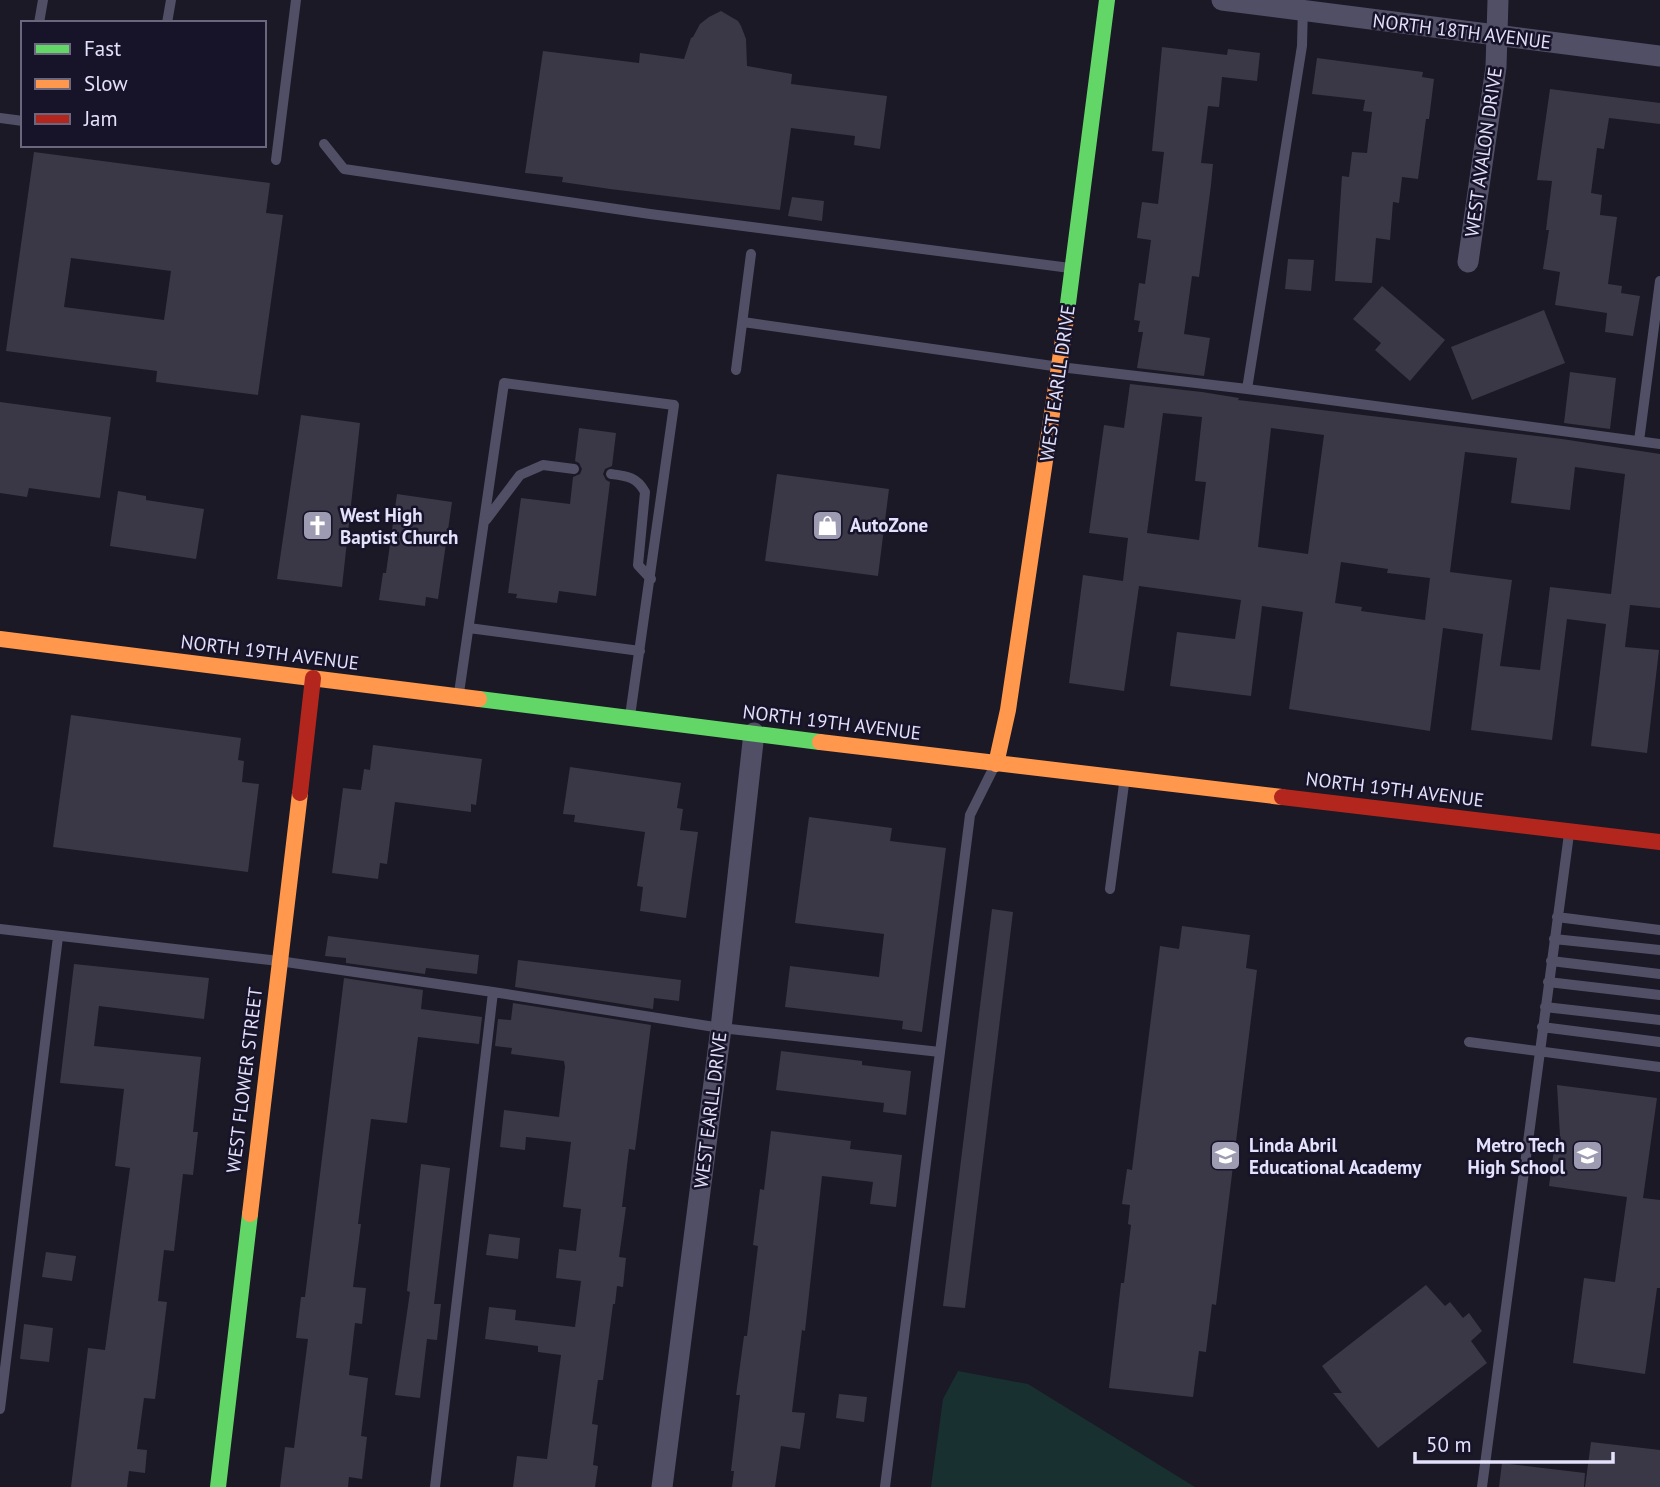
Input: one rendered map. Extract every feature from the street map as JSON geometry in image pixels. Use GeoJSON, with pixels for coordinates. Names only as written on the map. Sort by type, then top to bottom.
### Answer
{"type":"FeatureCollection","features":[{"type":"Feature","properties":{"kind":"main road","name":"WEST EARLL DRIVE"},"geometry":{"type":"LineString","coordinates":[[996,764],[1008,710],[1060,367],[1107,0]]}},
{"type":"Feature","properties":{"kind":"main road","name":"NORTH 19TH AVENUE"},"geometry":{"type":"LineString","coordinates":[[0,639],[996,764],[1660,842]]}},
{"type":"Feature","properties":{"kind":"main road","name":"WEST FLOWER STREET"},"geometry":{"type":"LineString","coordinates":[[218,1487],[313,678]]}},
{"type":"Feature","properties":{"kind":"street","name":"NORTH 18TH AVENUE"},"geometry":{"type":"LineString","coordinates":[[1222,0],[1303,5],[1497,35],[1660,56]]}},
{"type":"Feature","properties":{"kind":"street","name":"WEST AVALON DRIVE"},"geometry":{"type":"LineString","coordinates":[[1468,262],[1496,67],[1498,0]]}},
{"type":"Feature","properties":{"kind":"street","name":"WEST EARLL DRIVE"},"geometry":{"type":"LineString","coordinates":[[662,1487],[721,1028],[754,733]]}},
{"type":"Feature","properties":{"kind":"lane"},"geometry":{"type":"LineString","coordinates":[[40,21],[43,0]]}},
{"type":"Feature","properties":{"kind":"lane"},"geometry":{"type":"LineString","coordinates":[[167,21],[171,0]]}},
{"type":"Feature","properties":{"kind":"lane"},"geometry":{"type":"LineString","coordinates":[[276,160],[296,0]]}},
{"type":"Feature","properties":{"kind":"lane"},"geometry":{"type":"LineString","coordinates":[[1247,389],[1302,46],[1303,5]]}},
{"type":"Feature","properties":{"kind":"lane"},"geometry":{"type":"LineString","coordinates":[[0,118],[21,121]]}},
{"type":"Feature","properties":{"kind":"lane"},"geometry":{"type":"LineString","coordinates":[[324,144],[344,169],[650,214],[1073,268]]}},
{"type":"Feature","properties":{"kind":"lane"},"geometry":{"type":"LineString","coordinates":[[736,370],[751,254]]}},
{"type":"Feature","properties":{"kind":"lane"},"geometry":{"type":"LineString","coordinates":[[1639,441],[1660,281]]}},
{"type":"Feature","properties":{"kind":"lane"},"geometry":{"type":"LineString","coordinates":[[743,322],[1060,367],[1660,444]]}},
{"type":"Feature","properties":{"kind":"lane"},"geometry":{"type":"LineString","coordinates":[[459,696],[504,383],[674,405],[630,717]]}},
{"type":"Feature","properties":{"kind":"lane"},"geometry":{"type":"LineString","coordinates":[[484,523],[520,475],[543,465],[574,469]]}},
{"type":"Feature","properties":{"kind":"lane"},"geometry":{"type":"LineString","coordinates":[[611,474],[634,478],[645,492],[638,565],[651,579]]}},
{"type":"Feature","properties":{"kind":"lane"},"geometry":{"type":"LineString","coordinates":[[469,628],[640,651]]}},
{"type":"Feature","properties":{"kind":"lane"},"geometry":{"type":"LineString","coordinates":[[885,1487],[970,815],[996,764]]}},
{"type":"Feature","properties":{"kind":"lane"},"geometry":{"type":"LineString","coordinates":[[1110,889],[1125,778]]}},
{"type":"Feature","properties":{"kind":"lane"},"geometry":{"type":"LineString","coordinates":[[1482,1487],[1569,831]]}},
{"type":"Feature","properties":{"kind":"lane"},"geometry":{"type":"LineString","coordinates":[[1558,918],[1660,930]]}},
{"type":"Feature","properties":{"kind":"lane"},"geometry":{"type":"LineString","coordinates":[[0,929],[279,961],[721,1028],[940,1052]]}},
{"type":"Feature","properties":{"kind":"lane"},"geometry":{"type":"LineString","coordinates":[[0,1409],[58,937]]}},
{"type":"Feature","properties":{"kind":"lane"},"geometry":{"type":"LineString","coordinates":[[1554,939],[1660,950]]}},
{"type":"Feature","properties":{"kind":"lane"},"geometry":{"type":"LineString","coordinates":[[1551,961],[1660,974]]}},
{"type":"Feature","properties":{"kind":"lane"},"geometry":{"type":"LineString","coordinates":[[1548,982],[1660,995]]}},
{"type":"Feature","properties":{"kind":"lane"},"geometry":{"type":"LineString","coordinates":[[435,1487],[493,992]]}},
{"type":"Feature","properties":{"kind":"lane"},"geometry":{"type":"LineString","coordinates":[[1545,1007],[1660,1020]]}},
{"type":"Feature","properties":{"kind":"lane"},"geometry":{"type":"LineString","coordinates":[[1542,1027],[1660,1042]]}},
{"type":"Feature","properties":{"kind":"lane"},"geometry":{"type":"LineString","coordinates":[[1469,1042],[1660,1067]]}},
{"type":"Feature","properties":{"kind":"green space"},"geometry":{"type":"Polygon","coordinates":[[[958,1371],[1028,1384],[1195,1487],[931,1487],[943,1399],[958,1371]]]}},
{"type":"Feature","properties":{"kind":"building"},"geometry":{"type":"Polygon","coordinates":[[[721,11],[738,21],[741,26],[746,39],[747,66],[792,74],[791,84],[887,96],[880,149],[854,145],[855,136],[791,128],[780,210],[610,189],[562,182],[563,177],[525,173],[543,51],[639,63],[640,53],[684,59],[691,38],[700,24],[721,11]]]}},
{"type":"Feature","properties":{"kind":"building"},"geometry":{"type":"Polygon","coordinates":[[[1162,47],[1227,55],[1228,49],[1260,53],[1257,81],[1222,77],[1219,107],[1208,106],[1201,163],[1213,164],[1211,185],[1199,277],[1192,276],[1184,334],[1210,338],[1204,376],[1137,368],[1143,332],[1138,332],[1140,321],[1134,320],[1139,283],[1145,284],[1151,240],[1137,238],[1142,202],[1158,204],[1164,152],[1152,151],[1162,47]]]}},
{"type":"Feature","properties":{"kind":"building"},"geometry":{"type":"Polygon","coordinates":[[[1317,58],[1423,72],[1422,77],[1434,79],[1418,179],[1402,177],[1399,203],[1393,202],[1390,240],[1376,238],[1372,283],[1335,281],[1342,176],[1349,177],[1352,152],[1367,153],[1372,112],[1363,111],[1365,100],[1312,94],[1317,58]]]}},
{"type":"Feature","properties":{"kind":"building"},"geometry":{"type":"Polygon","coordinates":[[[1550,89],[1660,103],[1660,124],[1609,118],[1604,149],[1597,148],[1591,193],[1602,195],[1600,215],[1617,217],[1608,284],[1622,286],[1621,293],[1640,296],[1633,336],[1605,332],[1607,313],[1555,305],[1560,272],[1543,269],[1552,181],[1537,180],[1550,89]]]}},
{"type":"Feature","properties":{"kind":"building"},"geometry":{"type":"Polygon","coordinates":[[[34,152],[270,183],[266,213],[283,215],[258,395],[156,382],[157,371],[6,351],[34,152]],[[71,258],[64,307],[164,320],[171,271],[71,258]]]}},
{"type":"Feature","properties":{"kind":"building"},"geometry":{"type":"Polygon","coordinates":[[[792,197],[824,201],[822,221],[788,216],[792,197]]]}},
{"type":"Feature","properties":{"kind":"building"},"geometry":{"type":"Polygon","coordinates":[[[1288,259],[1314,260],[1311,291],[1285,289],[1288,259]]]}},
{"type":"Feature","properties":{"kind":"building"},"geometry":{"type":"Polygon","coordinates":[[[1382,286],[1445,340],[1410,381],[1375,350],[1381,343],[1353,319],[1382,286]]]}},
{"type":"Feature","properties":{"kind":"building"},"geometry":{"type":"Polygon","coordinates":[[[1544,310],[1565,363],[1472,400],[1451,347],[1544,310]]]}},
{"type":"Feature","properties":{"kind":"building"},"geometry":{"type":"Polygon","coordinates":[[[1570,372],[1616,378],[1610,429],[1564,423],[1570,372]]]}},
{"type":"Feature","properties":{"kind":"building"},"geometry":{"type":"Polygon","coordinates":[[[1130,384],[1660,454],[1660,608],[1630,605],[1625,647],[1659,650],[1647,753],[1591,746],[1606,624],[1567,619],[1552,740],[1471,730],[1483,634],[1443,628],[1430,731],[1289,709],[1303,612],[1262,606],[1251,696],[1170,686],[1177,632],[1235,639],[1241,600],[1139,586],[1124,691],[1069,683],[1083,575],[1123,581],[1128,538],[1089,533],[1104,425],[1124,428],[1130,384]],[[1163,413],[1147,533],[1199,540],[1206,482],[1195,481],[1202,417],[1163,413]],[[1271,428],[1258,547],[1308,554],[1324,435],[1271,428]],[[1465,452],[1450,572],[1512,580],[1500,666],[1540,670],[1550,587],[1611,594],[1625,474],[1575,467],[1570,510],[1511,503],[1517,458],[1465,452]],[[1341,562],[1335,603],[1362,607],[1361,611],[1425,620],[1430,578],[1387,573],[1388,569],[1341,562]]]}},
{"type":"Feature","properties":{"kind":"building"},"geometry":{"type":"Polygon","coordinates":[[[0,402],[111,417],[100,498],[29,488],[27,497],[0,493],[0,402]]]}},
{"type":"Feature","properties":{"kind":"building","name":"West High Baptist Church"},"geometry":{"type":"Polygon","coordinates":[[[301,415],[360,423],[342,587],[277,579],[301,415]]]}},
{"type":"Feature","properties":{"kind":"building"},"geometry":{"type":"Polygon","coordinates":[[[579,428],[616,433],[612,466],[605,469],[603,474],[610,482],[596,596],[559,591],[557,603],[516,598],[517,594],[508,593],[521,498],[570,504],[573,477],[580,474],[582,469],[575,461],[579,428]]]}},
{"type":"Feature","properties":{"kind":"building","name":"AutoZone"},"geometry":{"type":"Polygon","coordinates":[[[777,474],[889,489],[878,576],[765,561],[777,474]]]}},
{"type":"Feature","properties":{"kind":"building"},"geometry":{"type":"Polygon","coordinates":[[[118,491],[146,496],[146,500],[204,509],[196,559],[110,546],[118,491]]]}},
{"type":"Feature","properties":{"kind":"building"},"geometry":{"type":"Polygon","coordinates":[[[397,494],[452,502],[438,599],[426,597],[425,606],[379,600],[383,573],[386,573],[397,494]]]}},
{"type":"Feature","properties":{"kind":"building"},"geometry":{"type":"Polygon","coordinates":[[[71,715],[241,738],[238,760],[244,761],[242,782],[259,784],[248,872],[53,847],[71,715]]]}},
{"type":"Feature","properties":{"kind":"building"},"geometry":{"type":"Polygon","coordinates":[[[373,745],[482,759],[476,805],[471,804],[471,812],[395,802],[387,864],[380,863],[378,879],[332,873],[343,788],[361,790],[364,769],[370,770],[373,745]]]}},
{"type":"Feature","properties":{"kind":"building"},"geometry":{"type":"Polygon","coordinates":[[[570,767],[681,783],[677,808],[683,809],[680,830],[698,832],[686,918],[640,911],[643,887],[637,886],[645,832],[574,822],[575,815],[563,814],[570,767]]]}},
{"type":"Feature","properties":{"kind":"building"},"geometry":{"type":"Polygon","coordinates":[[[809,817],[892,828],[890,841],[946,848],[922,1032],[902,1029],[903,1021],[785,1007],[790,966],[879,977],[884,934],[795,923],[809,817]]]}},
{"type":"Feature","properties":{"kind":"building"},"geometry":{"type":"Polygon","coordinates":[[[992,909],[1013,912],[965,1308],[943,1306],[992,909]]]}},
{"type":"Feature","properties":{"kind":"building"},"geometry":{"type":"Polygon","coordinates":[[[1182,926],[1250,935],[1246,968],[1257,970],[1216,1305],[1212,1304],[1206,1352],[1199,1351],[1193,1397],[1109,1388],[1121,1283],[1124,1283],[1131,1225],[1128,1224],[1130,1205],[1122,1204],[1127,1169],[1132,1170],[1160,946],[1179,949],[1182,926]]]}},
{"type":"Feature","properties":{"kind":"building"},"geometry":{"type":"Polygon","coordinates":[[[328,936],[479,955],[477,974],[426,968],[425,974],[346,963],[346,958],[325,956],[328,936]]]}},
{"type":"Feature","properties":{"kind":"building"},"geometry":{"type":"Polygon","coordinates":[[[518,960],[681,980],[679,1001],[654,998],[653,1009],[515,987],[518,960]]]}},
{"type":"Feature","properties":{"kind":"building"},"geometry":{"type":"Polygon","coordinates":[[[74,964],[209,978],[204,1019],[99,1006],[94,1046],[201,1057],[193,1132],[198,1132],[193,1175],[183,1174],[174,1251],[164,1250],[158,1301],[167,1302],[155,1399],[144,1398],[137,1449],[147,1450],[145,1473],[129,1471],[127,1487],[71,1487],[88,1348],[105,1350],[130,1168],[115,1166],[124,1089],[60,1083],[74,964]]]}},
{"type":"Feature","properties":{"kind":"building"},"geometry":{"type":"Polygon","coordinates":[[[344,978],[423,990],[421,1009],[482,1017],[479,1044],[418,1037],[407,1123],[371,1119],[353,1287],[366,1288],[362,1324],[355,1323],[349,1375],[368,1378],[361,1436],[367,1437],[362,1479],[349,1477],[348,1487],[280,1487],[285,1447],[294,1448],[308,1339],[296,1338],[301,1297],[305,1297],[344,978]]]}},
{"type":"Feature","properties":{"kind":"building"},"geometry":{"type":"Polygon","coordinates":[[[513,1003],[651,1025],[635,1150],[629,1149],[622,1207],[626,1207],[619,1257],[626,1258],[623,1287],[617,1286],[603,1380],[598,1380],[592,1424],[598,1425],[593,1465],[598,1466],[595,1487],[513,1487],[517,1456],[547,1459],[561,1355],[538,1352],[538,1346],[485,1339],[489,1307],[516,1310],[515,1320],[575,1327],[581,1281],[556,1278],[559,1249],[576,1251],[581,1209],[563,1207],[571,1142],[526,1137],[525,1150],[500,1147],[504,1110],[559,1117],[565,1067],[564,1061],[511,1054],[512,1048],[495,1046],[498,1019],[511,1020],[513,1003]]]}},
{"type":"Feature","properties":{"kind":"building"},"geometry":{"type":"Polygon","coordinates":[[[781,1051],[862,1061],[862,1065],[911,1071],[906,1115],[883,1112],[884,1103],[776,1090],[781,1051]]]}},
{"type":"Feature","properties":{"kind":"building"},"geometry":{"type":"Polygon","coordinates":[[[1557,1085],[1657,1098],[1643,1198],[1660,1200],[1660,1288],[1657,1288],[1645,1374],[1573,1363],[1584,1278],[1615,1282],[1627,1197],[1549,1186],[1556,1135],[1560,1136],[1557,1085]]]}},
{"type":"Feature","properties":{"kind":"building"},"geometry":{"type":"Polygon","coordinates":[[[771,1131],[851,1141],[850,1149],[902,1155],[896,1207],[870,1204],[873,1182],[822,1176],[805,1331],[802,1330],[792,1412],[805,1413],[800,1449],[781,1446],[775,1487],[732,1487],[734,1471],[731,1471],[740,1395],[736,1395],[744,1336],[747,1336],[758,1246],[753,1245],[760,1189],[764,1190],[771,1131]]]}},
{"type":"Feature","properties":{"kind":"building"},"geometry":{"type":"Polygon","coordinates":[[[421,1164],[450,1168],[434,1304],[441,1304],[437,1340],[427,1339],[420,1398],[395,1395],[410,1292],[407,1291],[421,1164]]]}},
{"type":"Feature","properties":{"kind":"building"},"geometry":{"type":"Polygon","coordinates":[[[489,1234],[520,1238],[518,1259],[486,1255],[489,1234]]]}},
{"type":"Feature","properties":{"kind":"building"},"geometry":{"type":"Polygon","coordinates":[[[46,1252],[76,1256],[72,1281],[42,1277],[46,1252]]]}},
{"type":"Feature","properties":{"kind":"building"},"geometry":{"type":"Polygon","coordinates":[[[1426,1285],[1445,1306],[1450,1302],[1463,1318],[1469,1313],[1482,1331],[1471,1341],[1487,1363],[1378,1448],[1333,1393],[1342,1393],[1322,1366],[1426,1285]]]}},
{"type":"Feature","properties":{"kind":"building"},"geometry":{"type":"Polygon","coordinates":[[[24,1324],[53,1328],[49,1362],[20,1359],[24,1324]]]}},
{"type":"Feature","properties":{"kind":"building"},"geometry":{"type":"Polygon","coordinates":[[[839,1394],[867,1397],[864,1422],[836,1418],[839,1394]]]}},
{"type":"Feature","properties":{"kind":"building"},"geometry":{"type":"Polygon","coordinates":[[[1591,1442],[1660,1450],[1660,1487],[1585,1487],[1591,1442]]]}},
{"type":"Feature","properties":{"kind":"building"},"geometry":{"type":"Polygon","coordinates":[[[1502,1463],[1585,1473],[1584,1487],[1499,1487],[1502,1463]]]}},
{"type":"Feature","properties":{"kind":"traffic: fast"},"geometry":{"type":"LineString","coordinates":[[1066,319],[1107,0]]}},
{"type":"Feature","properties":{"kind":"traffic: fast"},"geometry":{"type":"LineString","coordinates":[[479,699],[820,742]]}},
{"type":"Feature","properties":{"kind":"traffic: fast"},"geometry":{"type":"LineString","coordinates":[[218,1487],[250,1214]]}},
{"type":"Feature","properties":{"kind":"traffic: slow"},"geometry":{"type":"LineString","coordinates":[[996,764],[1008,710],[1066,319]]}},
{"type":"Feature","properties":{"kind":"traffic: slow"},"geometry":{"type":"LineString","coordinates":[[0,639],[479,699]]}},
{"type":"Feature","properties":{"kind":"traffic: slow"},"geometry":{"type":"LineString","coordinates":[[820,742],[1282,797]]}},
{"type":"Feature","properties":{"kind":"traffic: slow"},"geometry":{"type":"LineString","coordinates":[[250,1214],[300,793]]}},
{"type":"Feature","properties":{"kind":"traffic: jam"},"geometry":{"type":"LineString","coordinates":[[300,793],[313,678]]}},
{"type":"Feature","properties":{"kind":"traffic: jam"},"geometry":{"type":"LineString","coordinates":[[1282,797],[1660,842]]}},
{"type":"Feature","properties":{"kind":"place","name":"AutoZone"},"geometry":{"type":"Point","coordinates":[827,525]}},
{"type":"Feature","properties":{"kind":"place","name":"West High Baptist Church"},"geometry":{"type":"Point","coordinates":[317,526]}},
{"type":"Feature","properties":{"kind":"place","name":"Linda Abril Educational Academy"},"geometry":{"type":"Point","coordinates":[1226,1156]}},
{"type":"Feature","properties":{"kind":"place","name":"Metro Tech High School"},"geometry":{"type":"Point","coordinates":[1588,1156]}}]}
